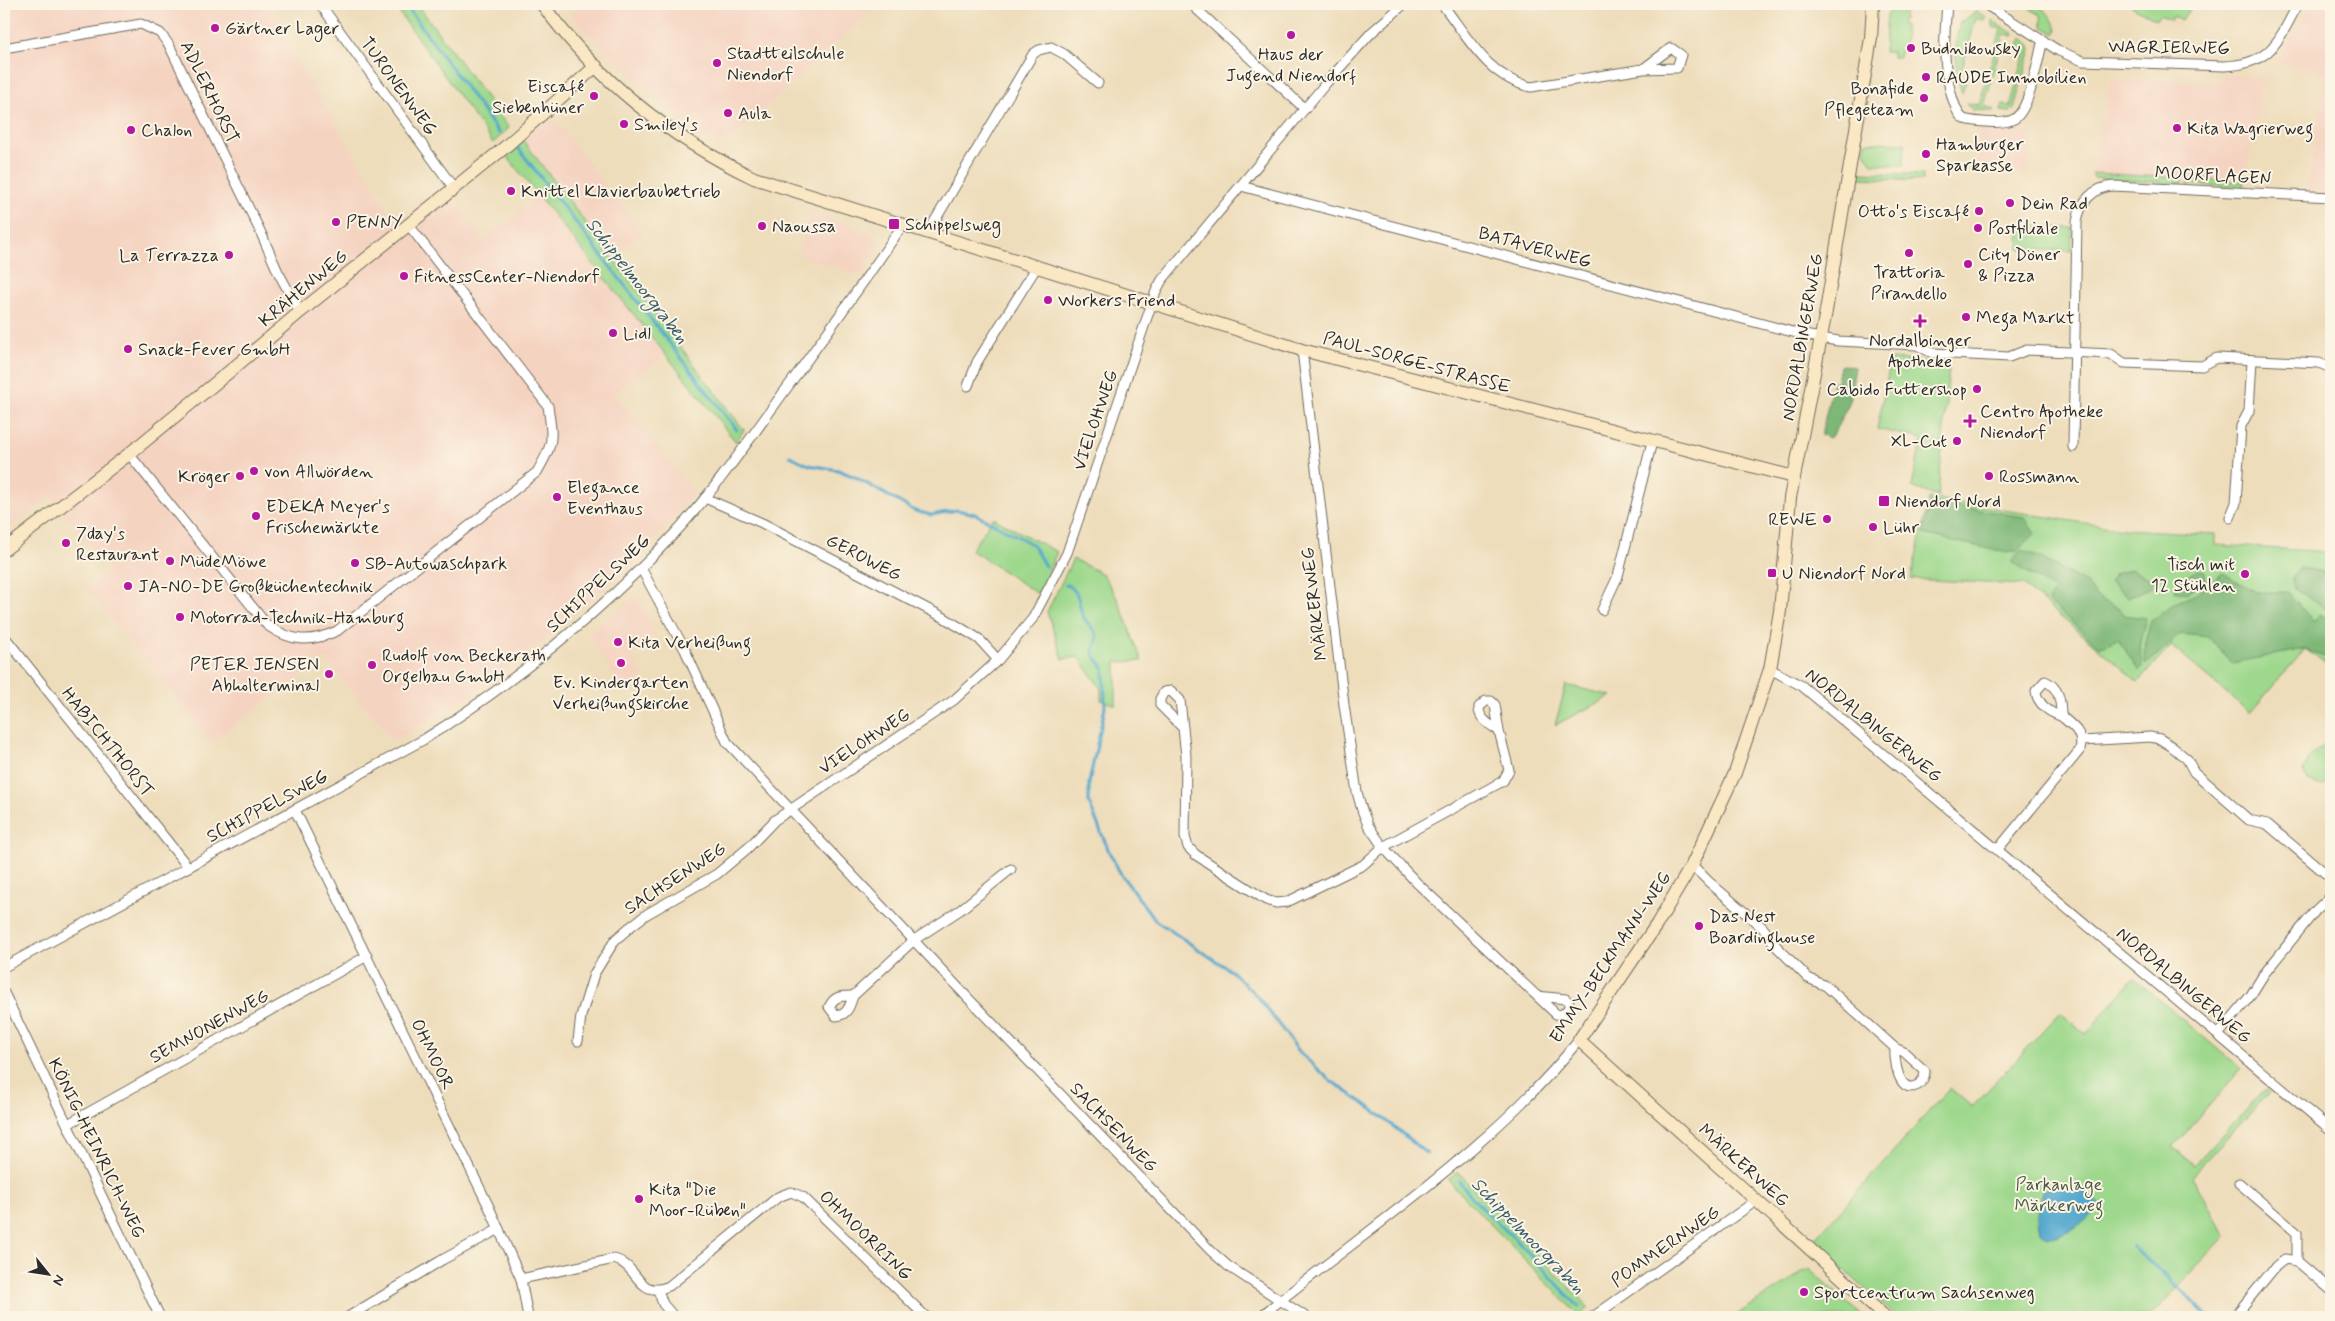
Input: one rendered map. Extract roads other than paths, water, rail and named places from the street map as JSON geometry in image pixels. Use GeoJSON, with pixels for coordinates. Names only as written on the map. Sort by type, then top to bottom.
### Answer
{"type":"FeatureCollection","features":[{"type":"Feature","properties":{"kind":"street","name":"TURONENWEG"},"geometry":{"type":"LineString","coordinates":[[320,4],[453,187]]}},
{"type":"Feature","properties":{"kind":"street","name":"PAUL-SORGE-STRASSE"},"geometry":{"type":"LineString","coordinates":[[542,4],[555,22],[596,66],[657,121],[683,140],[732,168],[774,186],[1152,305],[1302,350],[1652,442],[1794,477]]}},
{"type":"Feature","properties":{"kind":"street"},"geometry":{"type":"LineString","coordinates":[[1191,4],[1305,109]]}},
{"type":"Feature","properties":{"kind":"street","name":"VIELOHWEG"},"geometry":{"type":"LineString","coordinates":[[789,810],[954,700],[998,660],[1033,618],[1065,558],[1162,280],[1371,33],[1404,4]]}},
{"type":"Feature","properties":{"kind":"street"},"geometry":{"type":"LineString","coordinates":[[1442,4],[1487,63],[1507,79],[1518,84],[1531,87],[1643,69]]}},
{"type":"Feature","properties":{"kind":"street","name":"NORDALBINGERWEG"},"geometry":{"type":"LineString","coordinates":[[1873,4],[1871,38],[1821,338],[1788,508],[1780,611],[1770,669],[1802,686],[2331,1130]]}},
{"type":"Feature","properties":{"kind":"street"},"geometry":{"type":"LineString","coordinates":[[1948,4],[1944,45],[1946,76],[1957,110],[1964,119],[2005,122],[2019,116],[2025,105],[2043,40]]}},
{"type":"Feature","properties":{"kind":"street","name":"WAGRIERWEG"},"geometry":{"type":"LineString","coordinates":[[1985,4],[2067,55],[2083,60],[2236,65],[2255,61],[2266,55],[2278,39],[2298,4]]}},
{"type":"Feature","properties":{"kind":"street","name":"ADLERHORST"},"geometry":{"type":"LineString","coordinates":[[4,48],[141,24],[160,33],[169,45],[261,233],[278,272],[300,312]]}},
{"type":"Feature","properties":{"kind":"street"},"geometry":{"type":"LineString","coordinates":[[928,234],[1033,54],[1039,50],[1051,47],[1064,54],[1098,83]]}},
{"type":"Feature","properties":{"kind":"street","name":"KRÄHENWEG"},"geometry":{"type":"LineString","coordinates":[[4,550],[129,454],[300,312],[513,140],[596,66]]}},
{"type":"Feature","properties":{"kind":"street","name":"BATAVERWEG"},"geometry":{"type":"LineString","coordinates":[[1241,186],[1838,341],[1916,344],[1937,353],[2009,357],[2027,350],[2111,354],[2124,363],[2202,366],[2217,358],[2319,363],[2331,368]]}},
{"type":"Feature","properties":{"kind":"street","name":"MOORFLAGEN"},"geometry":{"type":"LineString","coordinates":[[2076,352],[2077,222],[2084,203],[2094,192],[2114,186],[2331,197]]}},
{"type":"Feature","properties":{"kind":"street"},"geometry":{"type":"LineString","coordinates":[[129,454],[267,625],[281,635],[304,640],[321,638],[337,631],[537,472],[550,448],[553,437],[548,406],[408,224]]}},
{"type":"Feature","properties":{"kind":"street","name":"SCHIPPELSWEG"},"geometry":{"type":"LineString","coordinates":[[4,967],[423,740],[483,700],[548,651],[641,568],[704,498],[798,373],[902,226]]}},
{"type":"Feature","properties":{"kind":"street"},"geometry":{"type":"LineString","coordinates":[[968,386],[978,362],[1036,268]]}},
{"type":"Feature","properties":{"kind":"street","name":"MÄRKERWEG"},"geometry":{"type":"LineString","coordinates":[[1302,350],[1344,705],[1357,792],[1368,825],[1383,847],[1417,883],[1537,996]]}},
{"type":"Feature","properties":{"kind":"street"},"geometry":{"type":"LineString","coordinates":[[2073,447],[2076,352]]}},
{"type":"Feature","properties":{"kind":"street"},"geometry":{"type":"LineString","coordinates":[[2230,518],[2236,503],[2241,426],[2249,410],[2252,360]]}},
{"type":"Feature","properties":{"kind":"street"},"geometry":{"type":"LineString","coordinates":[[1602,610],[1618,576],[1652,442]]}},
{"type":"Feature","properties":{"kind":"street","name":"GEROWEG"},"geometry":{"type":"LineString","coordinates":[[704,498],[762,523],[943,617],[979,639],[998,660]]}},
{"type":"Feature","properties":{"kind":"street","name":"SACHSENWEG"},"geometry":{"type":"LineString","coordinates":[[641,568],[685,650],[727,742],[789,810],[1211,1251],[1228,1266],[1306,1317]]}},
{"type":"Feature","properties":{"kind":"street","name":"HABICHTHORST"},"geometry":{"type":"LineString","coordinates":[[4,636],[188,867]]}},
{"type":"Feature","properties":{"kind":"street","name":"EMMY-BECKMANN-WEG"},"geometry":{"type":"LineString","coordinates":[[1260,1317],[1444,1174],[1513,1112],[1579,1040],[1657,924],[1692,865],[1735,774],[1770,669]]}},
{"type":"Feature","properties":{"kind":"street"},"geometry":{"type":"LineString","coordinates":[[1998,850],[2080,750],[2082,741],[2078,730],[2061,716]]}},
{"type":"Feature","properties":{"kind":"street"},"geometry":{"type":"LineString","coordinates":[[1183,728],[1186,756],[1184,837],[1188,847],[1196,855],[1266,900],[1276,903],[1287,902],[1363,865],[1383,847],[1503,781],[1509,770],[1499,731]]}},
{"type":"Feature","properties":{"kind":"street"},"geometry":{"type":"LineString","coordinates":[[2082,741],[2142,737],[2160,739],[2187,759],[2194,772],[2250,820],[2266,824],[2331,878]]}},
{"type":"Feature","properties":{"kind":"street","name":"OHMOOR"},"geometry":{"type":"LineString","coordinates":[[295,810],[499,1229],[521,1279],[528,1317]]}},
{"type":"Feature","properties":{"kind":"street","name":"SACHSENWEG"},"geometry":{"type":"LineString","coordinates":[[578,1041],[581,1016],[588,989],[594,974],[615,940],[647,914],[701,884],[730,864],[775,820],[789,810]]}},
{"type":"Feature","properties":{"kind":"street"},"geometry":{"type":"LineString","coordinates":[[1692,865],[1763,928],[1777,947],[1808,978],[1826,986],[1895,1048]]}},
{"type":"Feature","properties":{"kind":"street"},"geometry":{"type":"LineString","coordinates":[[853,996],[914,940],[960,910],[1011,869]]}},
{"type":"Feature","properties":{"kind":"street"},"geometry":{"type":"LineString","coordinates":[[2218,1035],[2316,910],[2331,896]]}},
{"type":"Feature","properties":{"kind":"street","name":"SEMNONENWEG"},"geometry":{"type":"LineString","coordinates":[[68,1124],[367,956]]}},
{"type":"Feature","properties":{"kind":"street","name":"KÖNIG-HEINRICH-WEG"},"geometry":{"type":"LineString","coordinates":[[4,993],[160,1317]]}},
{"type":"Feature","properties":{"kind":"street","name":"MÄRKERWEG"},"geometry":{"type":"LineString","coordinates":[[1579,1040],[1885,1317]]}},
{"type":"Feature","properties":{"kind":"street"},"geometry":{"type":"LineString","coordinates":[[2239,1183],[2297,1233],[2297,1261]]}},
{"type":"Feature","properties":{"kind":"street","name":"OHMOORRING"},"geometry":{"type":"LineString","coordinates":[[658,1290],[669,1286],[778,1197],[790,1192],[803,1197],[926,1317]]}},
{"type":"Feature","properties":{"kind":"street","name":"POMMERNWEG"},"geometry":{"type":"LineString","coordinates":[[1592,1317],[1756,1200]]}},
{"type":"Feature","properties":{"kind":"street"},"geometry":{"type":"LineString","coordinates":[[348,1317],[442,1260],[499,1229]]}},
{"type":"Feature","properties":{"kind":"street"},"geometry":{"type":"LineString","coordinates":[[521,1279],[614,1259],[627,1266],[645,1287],[658,1290],[664,1304],[674,1317]]}},
{"type":"Feature","properties":{"kind":"street"},"geometry":{"type":"LineString","coordinates":[[2234,1317],[2276,1266],[2285,1260],[2297,1261],[2331,1290]]}},
{"type":"Feature","properties":{"kind":"water"},"geometry":{"type":"Polygon","coordinates":[[[2056,1184],[2091,1195],[2099,1204],[2094,1213],[2085,1221],[2072,1229],[2049,1237],[2040,1230],[2038,1209],[2042,1191],[2056,1184]]]}},
{"type":"Feature","properties":{"kind":"waterway","name":"Schippelmoorgraben"},"geometry":{"type":"LineString","coordinates":[[405,4],[499,133]]}},
{"type":"Feature","properties":{"kind":"waterway","name":"Schippelmoorgraben"},"geometry":{"type":"LineString","coordinates":[[518,148],[737,430]]}},
{"type":"Feature","properties":{"kind":"waterway","name":"Schippelmoorgraben"},"geometry":{"type":"LineString","coordinates":[[790,456],[809,465],[838,470],[855,477],[915,511],[931,515],[957,510],[975,514],[1032,544],[1045,566]]}},
{"type":"Feature","properties":{"kind":"waterway","name":"Schippelmoorgraben"},"geometry":{"type":"LineString","coordinates":[[1066,585],[1075,591],[1084,618],[1096,634],[1097,641],[1093,652],[1104,669],[1105,707],[1089,783],[1089,803],[1110,854],[1122,876],[1155,920],[1231,971],[1257,996],[1301,1054],[1330,1080],[1376,1112],[1427,1154]]}},
{"type":"Feature","properties":{"kind":"waterway","name":"Schippelmoorgraben"},"geometry":{"type":"LineString","coordinates":[[1459,1181],[1478,1204],[1518,1242],[1579,1307]]}},
{"type":"Feature","properties":{"kind":"waterway"},"geometry":{"type":"LineString","coordinates":[[2133,1247],[2186,1294],[2208,1317]]}},
{"type":"Feature","properties":{"kind":"place","name":"Gärtner Lager"},"geometry":{"type":"Point","coordinates":[215,28]}},
{"type":"Feature","properties":{"kind":"place","name":"Haus der Jugend Niendorf"},"geometry":{"type":"Point","coordinates":[1291,35]}},
{"type":"Feature","properties":{"kind":"place","name":"Budnikowsky"},"geometry":{"type":"Point","coordinates":[1911,48]}},
{"type":"Feature","properties":{"kind":"place","name":"Stadtteilschule Niendorf"},"geometry":{"type":"Point","coordinates":[717,63]}},
{"type":"Feature","properties":{"kind":"place","name":"RAUDE Immobilien"},"geometry":{"type":"Point","coordinates":[1926,77]}},
{"type":"Feature","properties":{"kind":"place","name":"Eiscafé Siebenhüner"},"geometry":{"type":"Point","coordinates":[594,96]}},
{"type":"Feature","properties":{"kind":"place","name":"Bonafide Pflegeteam"},"geometry":{"type":"Point","coordinates":[1924,98]}},
{"type":"Feature","properties":{"kind":"place","name":"Aula"},"geometry":{"type":"Point","coordinates":[728,113]}},
{"type":"Feature","properties":{"kind":"place","name":"Smiley's"},"geometry":{"type":"Point","coordinates":[624,124]}},
{"type":"Feature","properties":{"kind":"place","name":"Kita Wagrierweg"},"geometry":{"type":"Point","coordinates":[2177,128]}},
{"type":"Feature","properties":{"kind":"place","name":"Chalon"},"geometry":{"type":"Point","coordinates":[131,130]}},
{"type":"Feature","properties":{"kind":"place","name":"Hamburger Sparkasse"},"geometry":{"type":"Point","coordinates":[1926,154]}},
{"type":"Feature","properties":{"kind":"place","name":"Knittel Klavierbaubetrieb"},"geometry":{"type":"Point","coordinates":[511,191]}},
{"type":"Feature","properties":{"kind":"place","name":"Dein Rad"},"geometry":{"type":"Point","coordinates":[2010,203]}},
{"type":"Feature","properties":{"kind":"place","name":"Otto's Eiscafé"},"geometry":{"type":"Point","coordinates":[1979,211]}},
{"type":"Feature","properties":{"kind":"place","name":"PENNY"},"geometry":{"type":"Point","coordinates":[336,222]}},
{"type":"Feature","properties":{"kind":"place","name":"Schippelsweg"},"geometry":{"type":"Point","coordinates":[894,224]}},
{"type":"Feature","properties":{"kind":"place","name":"Naoussa"},"geometry":{"type":"Point","coordinates":[762,226]}},
{"type":"Feature","properties":{"kind":"place","name":"Postfiliale"},"geometry":{"type":"Point","coordinates":[1978,228]}},
{"type":"Feature","properties":{"kind":"place","name":"Trattoria Pirandello"},"geometry":{"type":"Point","coordinates":[1909,253]}},
{"type":"Feature","properties":{"kind":"place","name":"La Terrazza"},"geometry":{"type":"Point","coordinates":[229,255]}},
{"type":"Feature","properties":{"kind":"place","name":"City Döner & Pizza"},"geometry":{"type":"Point","coordinates":[1968,264]}},
{"type":"Feature","properties":{"kind":"place","name":"FitnessCenter-Niendorf"},"geometry":{"type":"Point","coordinates":[404,276]}},
{"type":"Feature","properties":{"kind":"place","name":"Workers Friend"},"geometry":{"type":"Point","coordinates":[1048,300]}},
{"type":"Feature","properties":{"kind":"place","name":"Mega Markt"},"geometry":{"type":"Point","coordinates":[1966,317]}},
{"type":"Feature","properties":{"kind":"place","name":"Nordalbinger Apotheke"},"geometry":{"type":"Point","coordinates":[1920,321]}},
{"type":"Feature","properties":{"kind":"place","name":"Lidl"},"geometry":{"type":"Point","coordinates":[613,333]}},
{"type":"Feature","properties":{"kind":"place","name":"Snack-Fever GmbH"},"geometry":{"type":"Point","coordinates":[128,349]}},
{"type":"Feature","properties":{"kind":"place","name":"Cabido Futtershop"},"geometry":{"type":"Point","coordinates":[1977,389]}},
{"type":"Feature","properties":{"kind":"place","name":"Centro Apotheke Niendorf"},"geometry":{"type":"Point","coordinates":[1970,421]}},
{"type":"Feature","properties":{"kind":"place","name":"XL-Cut"},"geometry":{"type":"Point","coordinates":[1957,441]}},
{"type":"Feature","properties":{"kind":"place","name":"von Allwörden"},"geometry":{"type":"Point","coordinates":[254,471]}},
{"type":"Feature","properties":{"kind":"place","name":"Kröger"},"geometry":{"type":"Point","coordinates":[240,476]}},
{"type":"Feature","properties":{"kind":"place","name":"Rossmann"},"geometry":{"type":"Point","coordinates":[1989,476]}},
{"type":"Feature","properties":{"kind":"place","name":"Elegance Eventhaus"},"geometry":{"type":"Point","coordinates":[557,497]}},
{"type":"Feature","properties":{"kind":"place","name":"Niendorf Nord"},"geometry":{"type":"Point","coordinates":[1884,501]}},
{"type":"Feature","properties":{"kind":"place","name":"EDEKA Meyer's Frischemärkte"},"geometry":{"type":"Point","coordinates":[256,516]}},
{"type":"Feature","properties":{"kind":"place","name":"REWE"},"geometry":{"type":"Point","coordinates":[1827,519]}},
{"type":"Feature","properties":{"kind":"place","name":"Lühr"},"geometry":{"type":"Point","coordinates":[1873,527]}},
{"type":"Feature","properties":{"kind":"place","name":"7day's Restaurant"},"geometry":{"type":"Point","coordinates":[66,543]}},
{"type":"Feature","properties":{"kind":"place","name":"MüdeMöwe"},"geometry":{"type":"Point","coordinates":[170,561]}},
{"type":"Feature","properties":{"kind":"place","name":"SB-Autowaschpark"},"geometry":{"type":"Point","coordinates":[355,563]}},
{"type":"Feature","properties":{"kind":"place","name":"U Niendorf Nord"},"geometry":{"type":"Point","coordinates":[1772,573]}},
{"type":"Feature","properties":{"kind":"place","name":"Tisch mit 12 Stühlen"},"geometry":{"type":"Point","coordinates":[2245,574]}},
{"type":"Feature","properties":{"kind":"place","name":"JA-NO-DE Großküchentechnik"},"geometry":{"type":"Point","coordinates":[128,586]}},
{"type":"Feature","properties":{"kind":"place","name":"Motorrad-Technik-Hamburg"},"geometry":{"type":"Point","coordinates":[180,617]}},
{"type":"Feature","properties":{"kind":"place","name":"Kita Verheißung"},"geometry":{"type":"Point","coordinates":[618,642]}},
{"type":"Feature","properties":{"kind":"place","name":"Ev. Kindergarten Verheißungskirche"},"geometry":{"type":"Point","coordinates":[621,663]}},
{"type":"Feature","properties":{"kind":"place","name":"Rudolf von Beckerath Orgelbau GmbH"},"geometry":{"type":"Point","coordinates":[372,665]}},
{"type":"Feature","properties":{"kind":"place","name":"PETER JENSEN Abholterminal"},"geometry":{"type":"Point","coordinates":[329,674]}},
{"type":"Feature","properties":{"kind":"place","name":"Das Nest Boardinghouse"},"geometry":{"type":"Point","coordinates":[1699,926]}},
{"type":"Feature","properties":{"kind":"place","name":"Kita \"Die Moor-Rüben\""},"geometry":{"type":"Point","coordinates":[639,1199]}},
{"type":"Feature","properties":{"kind":"place","name":"Sportcentrum Sachsenweg"},"geometry":{"type":"Point","coordinates":[1804,1292]}},
{"type":"Feature","properties":{"kind":"park label","name":"Parkanlage Märkerweg"},"geometry":{"type":"Point","coordinates":[2059,1194]}}]}
